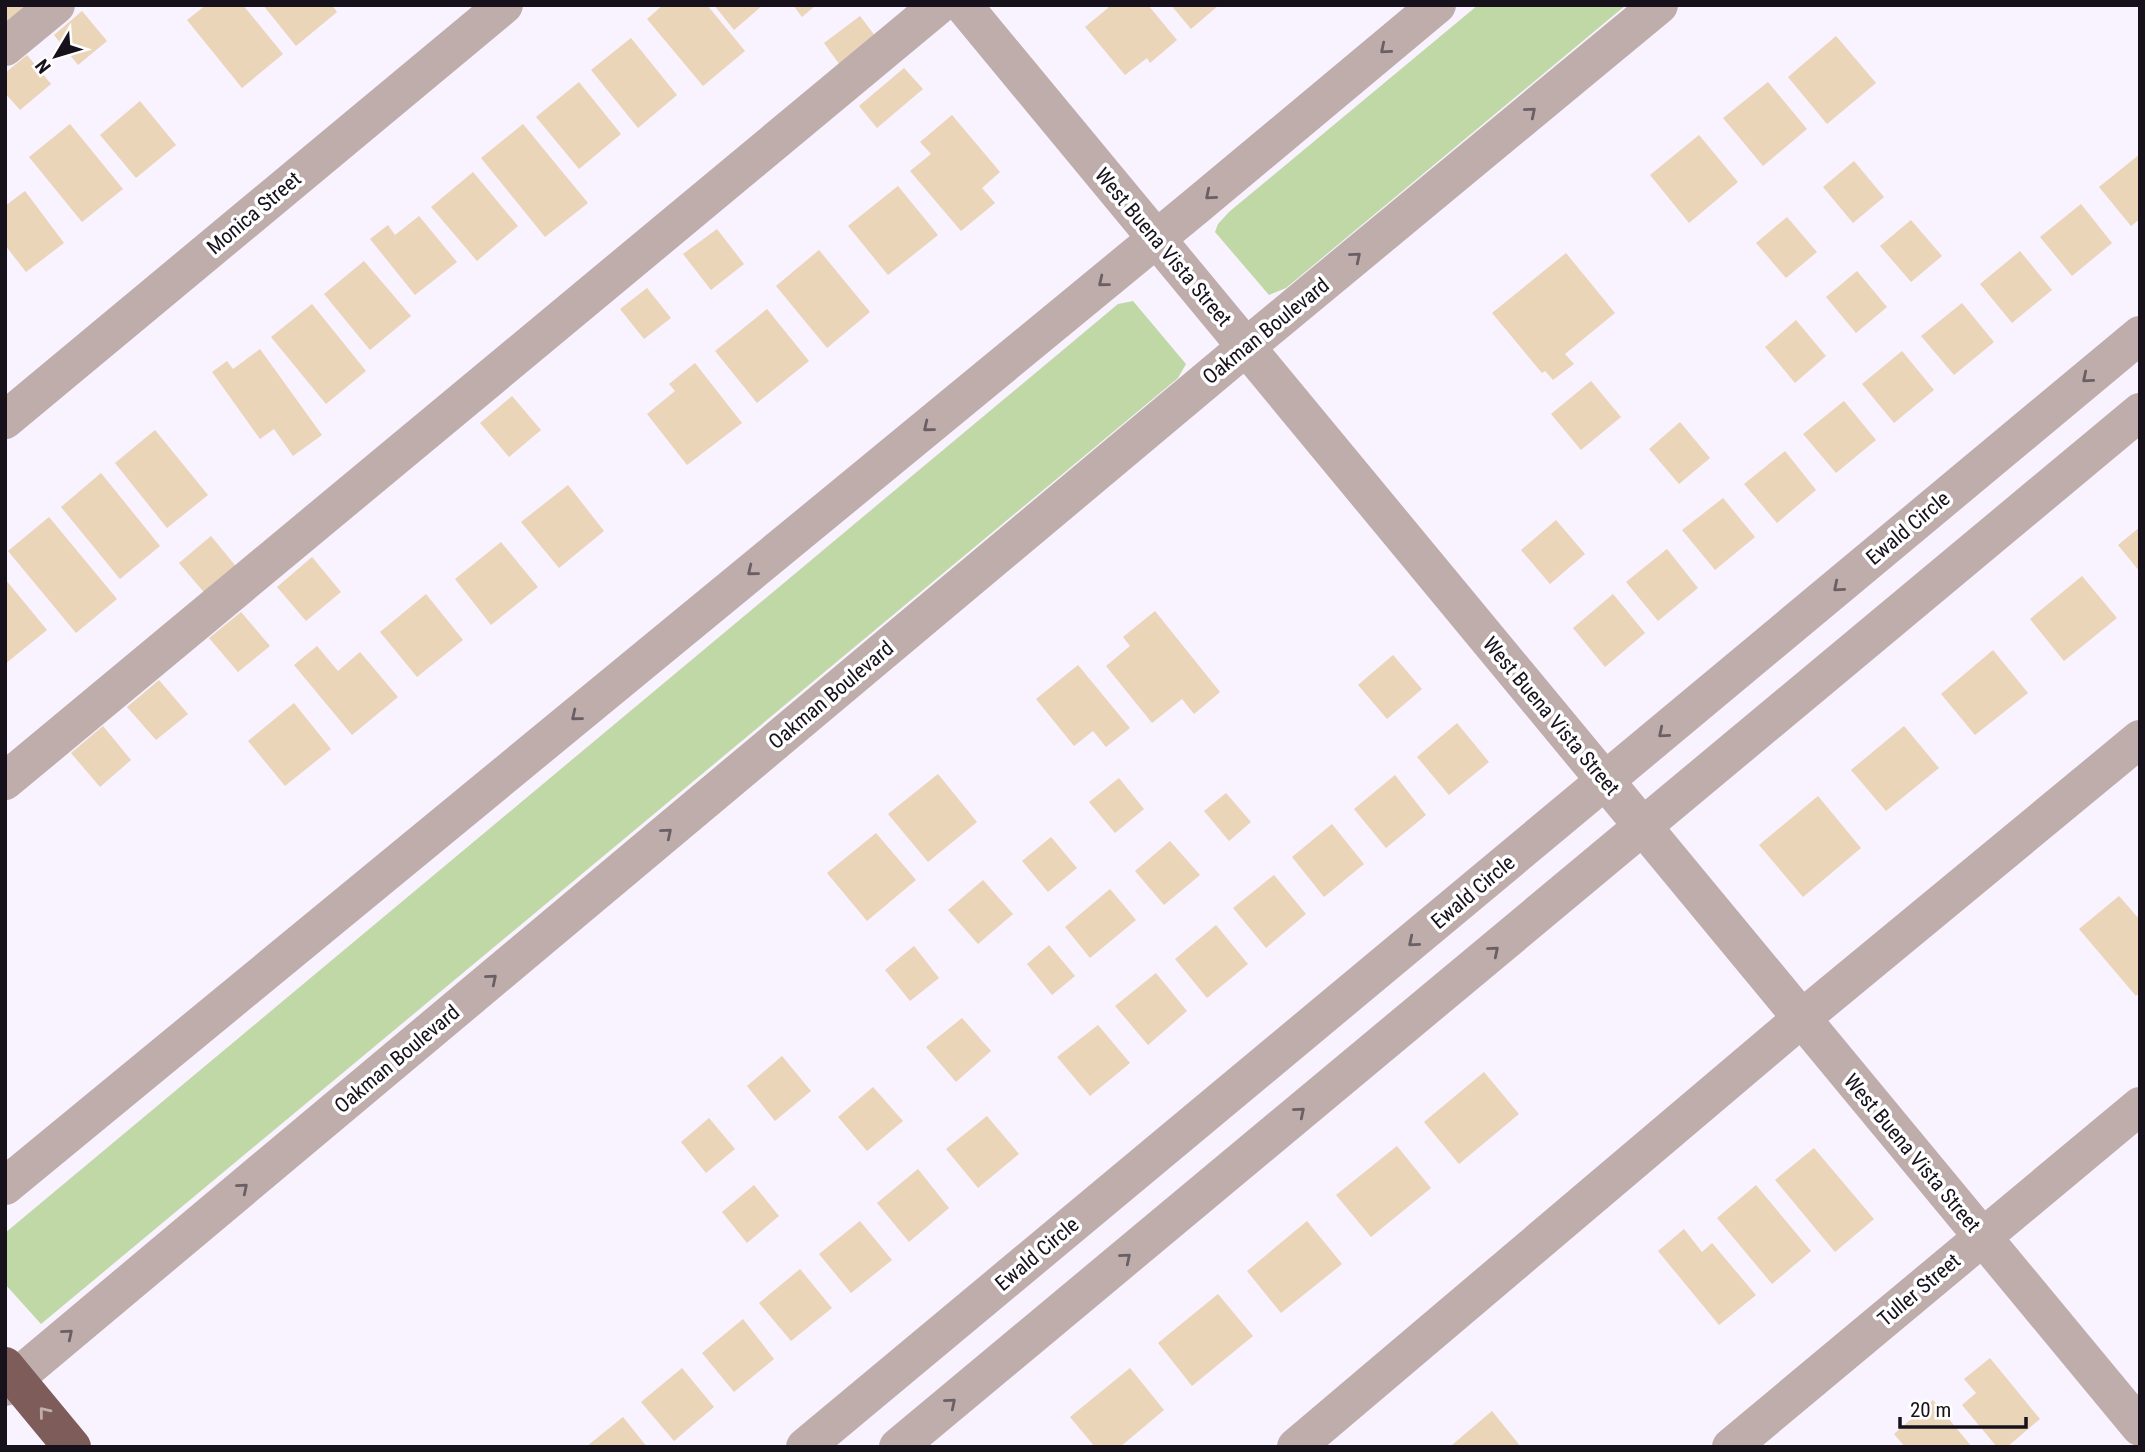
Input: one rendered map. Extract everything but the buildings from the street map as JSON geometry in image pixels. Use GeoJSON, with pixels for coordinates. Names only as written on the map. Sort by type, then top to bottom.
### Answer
{"type":"FeatureCollection","features":[{"type":"Feature","properties":{"kind":"highway"},"geometry":{"type":"LineString","coordinates":[[9,1377],[72,1447]]}},
{"type":"Feature","properties":{"kind":"street"},"geometry":{"type":"LineString","coordinates":[[5,47],[56,5]]}},
{"type":"Feature","properties":{"kind":"street","name":"Monica Street"},"geometry":{"type":"LineString","coordinates":[[5,421],[504,5]]}},
{"type":"Feature","properties":{"kind":"street"},"geometry":{"type":"LineString","coordinates":[[5,781],[939,5]]}},
{"type":"Feature","properties":{"kind":"street","name":"West Buena Vista Street"},"geometry":{"type":"LineString","coordinates":[[963,5],[2140,1427]]}},
{"type":"Feature","properties":{"kind":"street"},"geometry":{"type":"LineString","coordinates":[[5,1186],[1437,5]]}},
{"type":"Feature","properties":{"kind":"street","name":"Oakman Boulevard"},"geometry":{"type":"LineString","coordinates":[[9,1377],[1659,5]]}},
{"type":"Feature","properties":{"kind":"street","name":"Ewald Circle"},"geometry":{"type":"LineString","coordinates":[[805,1447],[2140,334]]}},
{"type":"Feature","properties":{"kind":"street"},"geometry":{"type":"LineString","coordinates":[[898,1447],[2140,412]]}},
{"type":"Feature","properties":{"kind":"street"},"geometry":{"type":"LineString","coordinates":[[1296,1447],[1801,1019],[2140,739]]}},
{"type":"Feature","properties":{"kind":"street","name":"Tuller Street"},"geometry":{"type":"LineString","coordinates":[[1731,1447],[2140,1106]]}},
{"type":"Feature","properties":{"kind":"green space"},"geometry":{"type":"Polygon","coordinates":[[[1478,5],[1626,5],[1286,288],[1269,295],[1215,232],[1218,224],[1478,5]]]}},
{"type":"Feature","properties":{"kind":"green space"},"geometry":{"type":"Polygon","coordinates":[[[1133,301],[1186,364],[1178,378],[41,1324],[5,1284],[5,1233],[1118,304],[1133,301]]]}}]}
